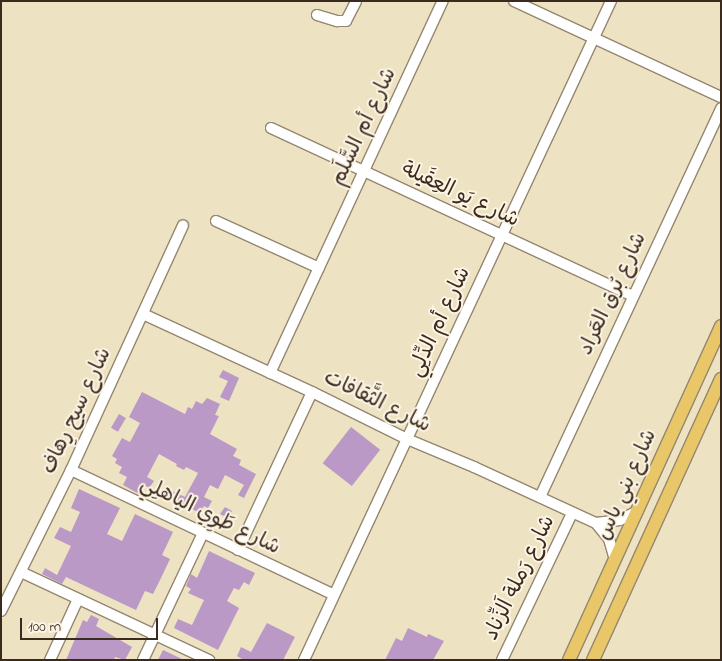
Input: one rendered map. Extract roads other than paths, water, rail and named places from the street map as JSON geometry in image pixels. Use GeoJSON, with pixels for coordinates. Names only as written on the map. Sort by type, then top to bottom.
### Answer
{"type":"FeatureCollection","features":[{"type":"Feature","properties":{"kind":"main road","name":"شارع بني ياس"},"geometry":{"type":"LineString","coordinates":[[569,660],[721,326]]}},
{"type":"Feature","properties":{"kind":"main road","name":"شارع بني ياس"},"geometry":{"type":"LineString","coordinates":[[593,660],[721,380]]}},
{"type":"Feature","properties":{"kind":"street"},"geometry":{"type":"LineString","coordinates":[[317,15],[337,21],[346,21],[356,1]]}},
{"type":"Feature","properties":{"kind":"street","name":"شارع أم السَّلَم"},"geometry":{"type":"LineString","coordinates":[[270,373],[443,1]]}},
{"type":"Feature","properties":{"kind":"street"},"geometry":{"type":"LineString","coordinates":[[514,1],[721,97]]}},
{"type":"Feature","properties":{"kind":"street","name":"شارع أم الدِّلِي"},"geometry":{"type":"LineString","coordinates":[[304,660],[611,1]]}},
{"type":"Feature","properties":{"kind":"street","name":"شارع بُرق العَراد"},"geometry":{"type":"LineString","coordinates":[[540,497],[721,108]]}},
{"type":"Feature","properties":{"kind":"street","name":"شارع يَو العِقَيلة"},"geometry":{"type":"LineString","coordinates":[[271,128],[633,296]]}},
{"type":"Feature","properties":{"kind":"street"},"geometry":{"type":"LineString","coordinates":[[216,221],[319,268]]}},
{"type":"Feature","properties":{"kind":"street","name":"شارع سيح رِهاف"},"geometry":{"type":"LineString","coordinates":[[1,611],[71,470],[183,225]]}},
{"type":"Feature","properties":{"kind":"street","name":"شارع الثَّقافات"},"geometry":{"type":"LineString","coordinates":[[143,314],[312,392],[407,439],[596,523]]}},
{"type":"Feature","properties":{"kind":"street"},"geometry":{"type":"LineString","coordinates":[[238,550],[312,392]]}},
{"type":"Feature","properties":{"kind":"street","name":"شارع طَوِي الياهلِي"},"geometry":{"type":"LineString","coordinates":[[71,470],[334,596]]}},
{"type":"Feature","properties":{"kind":"street"},"geometry":{"type":"LineString","coordinates":[[596,523],[620,520],[638,511]]}},
{"type":"Feature","properties":{"kind":"street","name":"شارع رَملة اَلزِّناد"},"geometry":{"type":"LineString","coordinates":[[502,660],[572,513]]}},
{"type":"Feature","properties":{"kind":"street"},"geometry":{"type":"LineString","coordinates":[[596,523],[609,540],[615,560]]}},
{"type":"Feature","properties":{"kind":"street"},"geometry":{"type":"LineString","coordinates":[[143,660],[203,533]]}},
{"type":"Feature","properties":{"kind":"street"},"geometry":{"type":"LineString","coordinates":[[21,572],[209,660]]}},
{"type":"Feature","properties":{"kind":"street"},"geometry":{"type":"LineString","coordinates":[[50,660],[78,599]]}}]}
